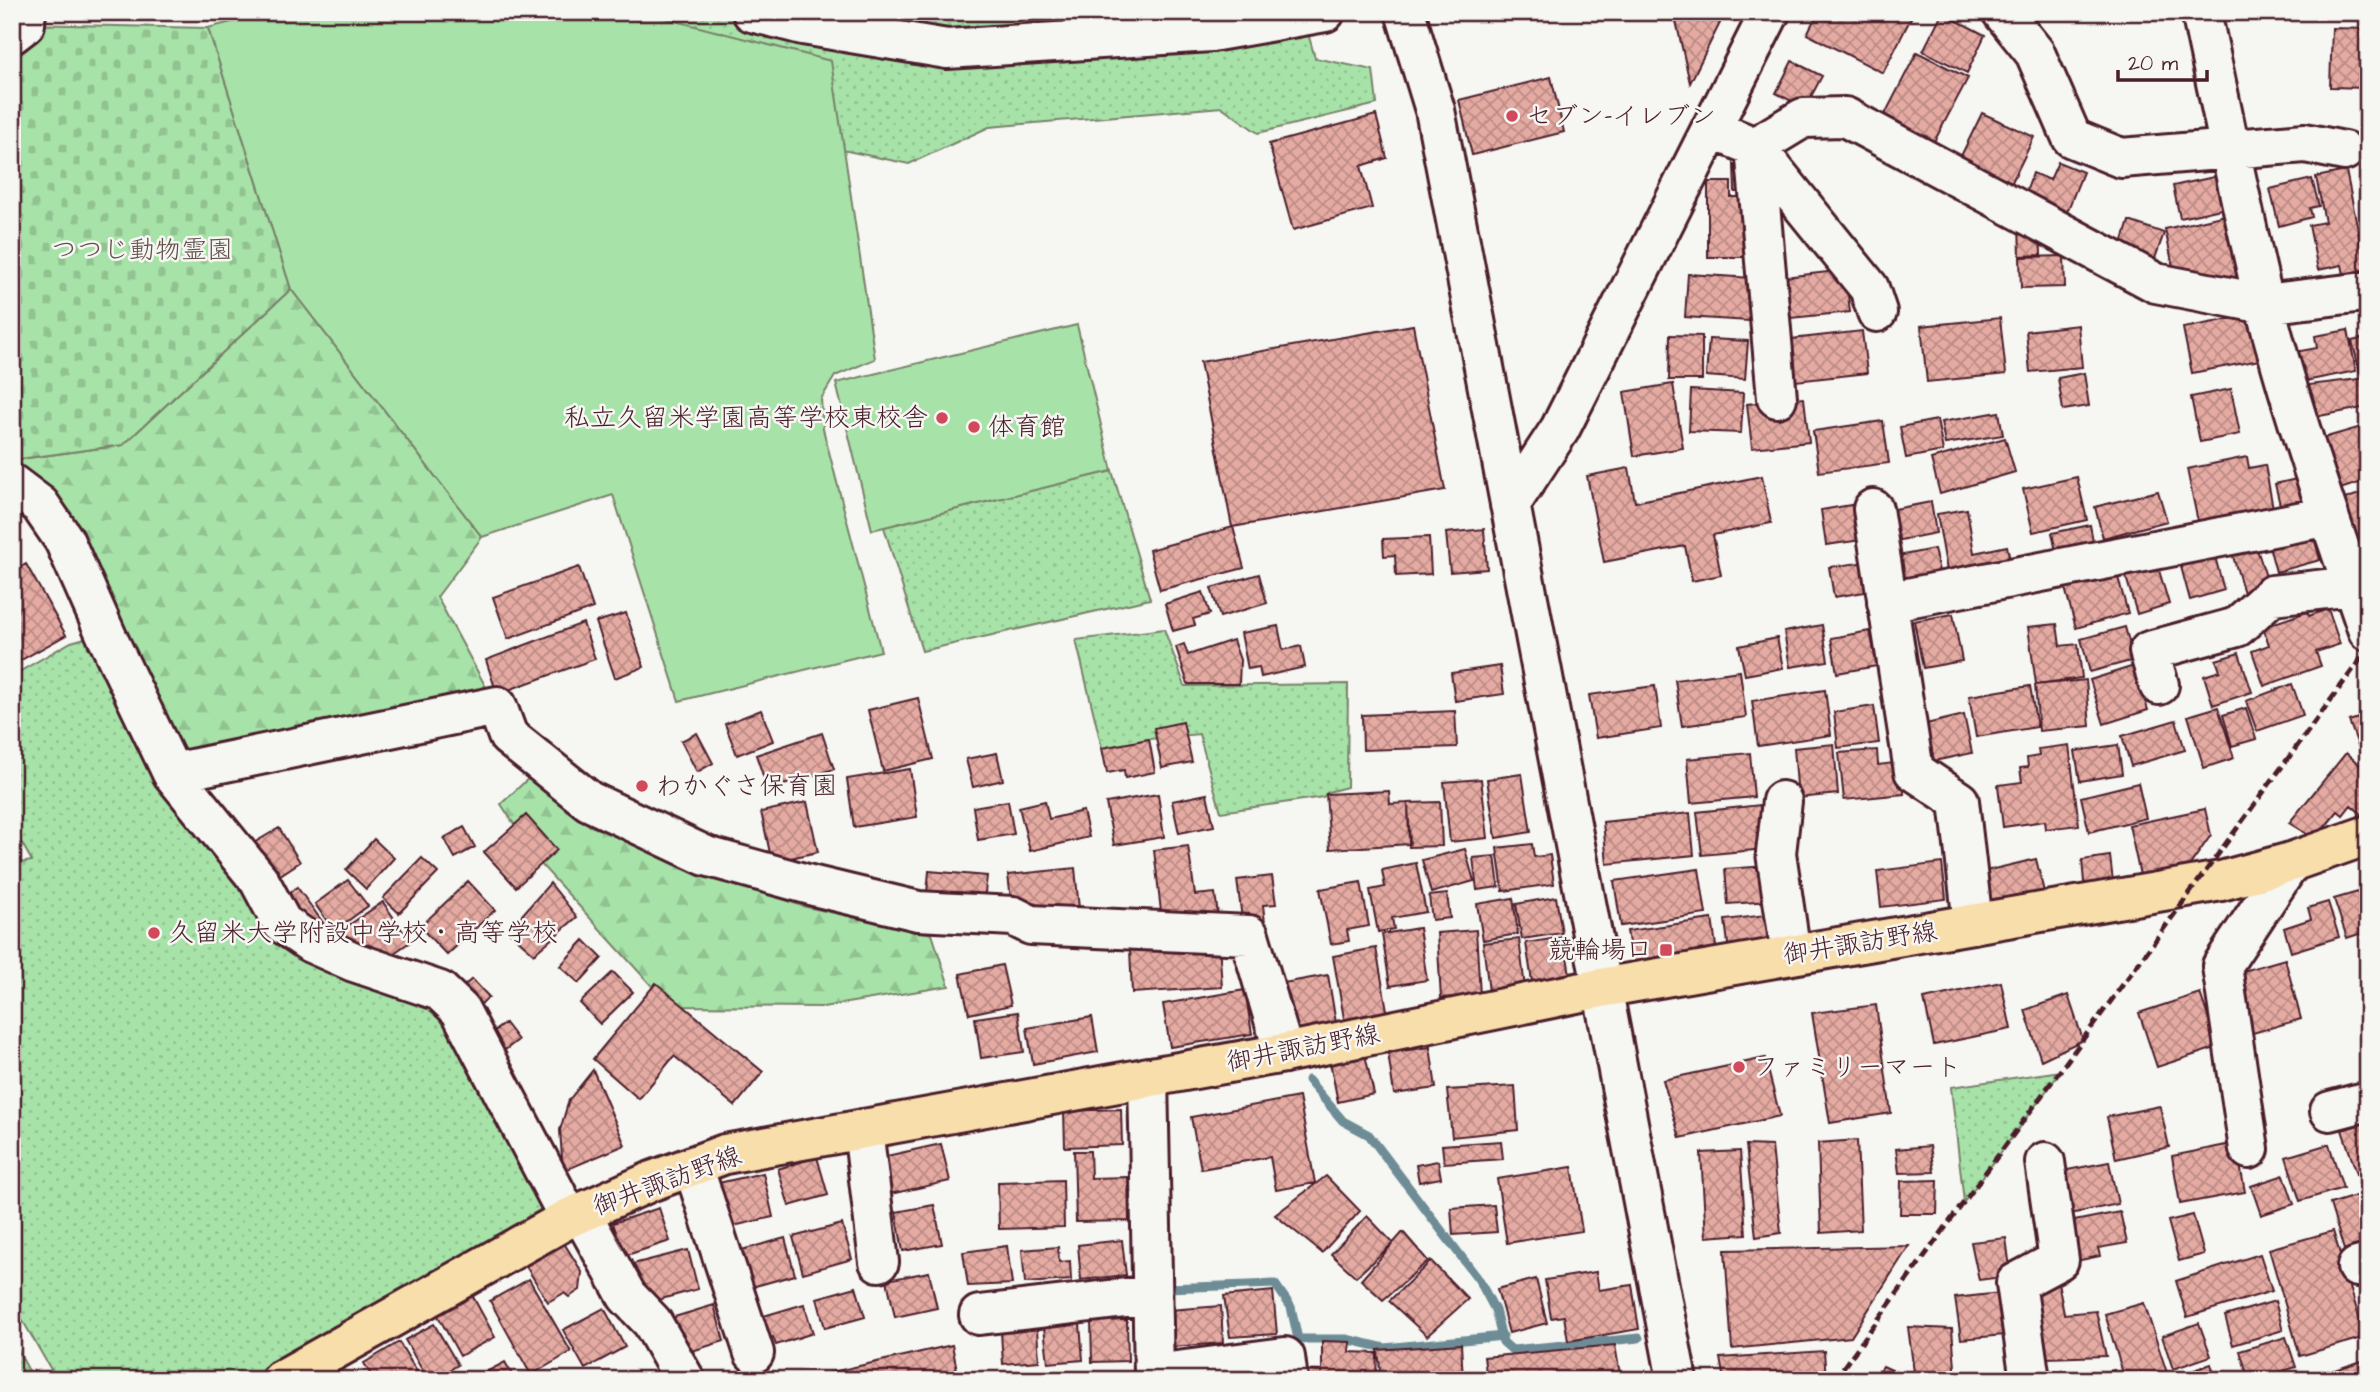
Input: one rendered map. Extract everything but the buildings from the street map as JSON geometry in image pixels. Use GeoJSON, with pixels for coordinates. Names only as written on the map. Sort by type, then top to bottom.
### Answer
{"type":"FeatureCollection","features":[{"type":"Feature","properties":{"kind":"main road","name":"御井諏訪野線"},"geometry":{"type":"LineString","coordinates":[[281,1380],[575,1215],[652,1181],[725,1154],[1284,1053],[1601,988],[2221,881],[2291,862],[2368,835]]}},
{"type":"Feature","properties":{"kind":"street"},"geometry":{"type":"LineString","coordinates":[[12,34],[25,24],[26,12]]}},
{"type":"Feature","properties":{"kind":"street"},"geometry":{"type":"LineString","coordinates":[[752,12],[803,25],[947,49],[1211,33],[1325,12]]}},
{"type":"Feature","properties":{"kind":"street"},"geometry":{"type":"LineString","coordinates":[[1405,12],[1435,110],[1677,1380]]}},
{"type":"Feature","properties":{"kind":"street"},"geometry":{"type":"LineString","coordinates":[[1510,505],[1560,429],[1770,12]]}},
{"type":"Feature","properties":{"kind":"street"},"geometry":{"type":"LineString","coordinates":[[2002,12],[2035,53],[2072,138],[2121,158],[2305,143],[2344,151]]}},
{"type":"Feature","properties":{"kind":"street"},"geometry":{"type":"LineString","coordinates":[[2201,12],[2265,304],[2312,469],[2368,631]]}},
{"type":"Feature","properties":{"kind":"street"},"geometry":{"type":"LineString","coordinates":[[1755,146],[1803,118],[1845,117],[2156,283],[2265,304],[2364,292],[2368,294]]}},
{"type":"Feature","properties":{"kind":"street"},"geometry":{"type":"LineString","coordinates":[[1712,129],[1755,146],[1868,288],[1877,313]]}},
{"type":"Feature","properties":{"kind":"street"},"geometry":{"type":"LineString","coordinates":[[1755,146],[1777,398]]}},
{"type":"Feature","properties":{"kind":"street"},"geometry":{"type":"LineString","coordinates":[[12,484],[40,505],[64,540],[172,773],[259,880],[282,923],[311,943],[354,962],[440,991],[460,1010],[575,1215],[627,1296],[652,1322],[685,1380]]}},
{"type":"Feature","properties":{"kind":"street"},"geometry":{"type":"LineString","coordinates":[[1873,509],[1914,771],[1959,801],[1973,924]]}},
{"type":"Feature","properties":{"kind":"street"},"geometry":{"type":"LineString","coordinates":[[1887,602],[2329,516]]}},
{"type":"Feature","properties":{"kind":"street"},"geometry":{"type":"LineString","coordinates":[[2159,685],[2149,651],[2237,627],[2272,596],[2353,586]]}},
{"type":"Feature","properties":{"kind":"street"},"geometry":{"type":"LineString","coordinates":[[172,773],[497,706],[508,736],[589,801],[706,856],[918,911],[1013,916],[1031,925],[1249,935],[1284,1053]]}},
{"type":"Feature","properties":{"kind":"street"},"geometry":{"type":"LineString","coordinates":[[1782,801],[1776,853],[1791,954]]}},
{"type":"Feature","properties":{"kind":"street"},"geometry":{"type":"LineString","coordinates":[[2249,1149],[2222,966],[2291,862]]}},
{"type":"Feature","properties":{"kind":"street"},"geometry":{"type":"LineString","coordinates":[[1148,1077],[1154,1374],[1284,1357],[1288,1380]]}},
{"type":"Feature","properties":{"kind":"street"},"geometry":{"type":"LineString","coordinates":[[2330,1111],[2368,1101]]}},
{"type":"Feature","properties":{"kind":"street"},"geometry":{"type":"LineString","coordinates":[[863,1129],[879,1262]]}},
{"type":"Feature","properties":{"kind":"street"},"geometry":{"type":"LineString","coordinates":[[2030,1380],[2016,1283],[2059,1260],[2045,1162]]}},
{"type":"Feature","properties":{"kind":"street"},"geometry":{"type":"LineString","coordinates":[[693,1166],[754,1353]]}},
{"type":"Feature","properties":{"kind":"street"},"geometry":{"type":"LineString","coordinates":[[978,1315],[1152,1295]]}},
{"type":"Feature","properties":{"kind":"green space"},"geometry":{"type":"Polygon","coordinates":[[[41,12],[218,12],[192,19],[41,12]]]}},
{"type":"Feature","properties":{"kind":"green space"},"geometry":{"type":"Polygon","coordinates":[[[224,12],[1302,12],[1315,58],[1373,70],[1377,104],[1258,133],[1222,107],[989,127],[909,164],[709,122],[230,39],[224,12]]]}},
{"type":"Feature","properties":{"kind":"green space"},"geometry":{"type":"Polygon","coordinates":[[[271,12],[641,12],[831,61],[875,359],[835,376],[821,399],[823,429],[881,651],[679,701],[613,495],[482,537],[291,289],[208,28],[271,12]]]}},
{"type":"Feature","properties":{"kind":"green space","name":"つつじ動物霊園"},"geometry":{"type":"Polygon","coordinates":[[[25,24],[208,28],[291,289],[123,445],[12,460],[12,34],[25,24]]]}},
{"type":"Feature","properties":{"kind":"green space"},"geometry":{"type":"Polygon","coordinates":[[[291,289],[482,537],[437,597],[487,689],[182,753],[55,499],[13,460],[123,445],[291,289]]]}},
{"type":"Feature","properties":{"kind":"green space","name":"体育館"},"geometry":{"type":"Polygon","coordinates":[[[1077,325],[1112,471],[872,530],[836,383],[1077,325]]]}},
{"type":"Feature","properties":{"kind":"green space"},"geometry":{"type":"Polygon","coordinates":[[[1112,471],[1150,599],[922,651],[884,527],[1112,471]]]}},
{"type":"Feature","properties":{"kind":"green space"},"geometry":{"type":"Polygon","coordinates":[[[1164,629],[1185,686],[1348,684],[1347,787],[1328,792],[1323,797],[1221,812],[1199,734],[1149,739],[1102,748],[1076,640],[1164,629]]]}},
{"type":"Feature","properties":{"kind":"green space","name":"久留米大学附設中学校・高等学校"},"geometry":{"type":"Polygon","coordinates":[[[89,637],[277,927],[436,1000],[560,1216],[257,1380],[57,1380],[12,1302],[12,864],[32,861],[12,826],[12,676],[71,642],[89,637]]]}},
{"type":"Feature","properties":{"kind":"green space"},"geometry":{"type":"Polygon","coordinates":[[[532,775],[590,826],[802,906],[932,934],[949,986],[823,1007],[670,1006],[537,860],[501,804],[532,775]]]}},
{"type":"Feature","properties":{"kind":"green space"},"geometry":{"type":"Polygon","coordinates":[[[2061,1071],[1964,1202],[1951,1087],[2061,1071]]]}},
{"type":"Feature","properties":{"kind":"green space"},"geometry":{"type":"Polygon","coordinates":[[[12,1340],[34,1380],[12,1380],[12,1340]]]}},
{"type":"Feature","properties":{"kind":"waterway"},"geometry":{"type":"LineString","coordinates":[[1308,1080],[1343,1121],[1369,1135],[1479,1280],[1495,1310],[1503,1342],[1512,1350],[1639,1338]]}},
{"type":"Feature","properties":{"kind":"waterway"},"geometry":{"type":"LineString","coordinates":[[1167,1288],[1275,1284],[1291,1307],[1298,1339],[1346,1339],[1385,1348],[1503,1336]]}},
{"type":"Feature","properties":{"kind":"railway"},"geometry":{"type":"LineString","coordinates":[[1834,1380],[2368,649]]}},
{"type":"Feature","properties":{"kind":"place","name":"セブン-イレブン"},"geometry":{"type":"Point","coordinates":[1512,116]}},
{"type":"Feature","properties":{"kind":"place","name":"私立久留米学園高等学校東校舎"},"geometry":{"type":"Point","coordinates":[942,418]}},
{"type":"Feature","properties":{"kind":"place","name":"体育館"},"geometry":{"type":"Point","coordinates":[974,427]}},
{"type":"Feature","properties":{"kind":"place","name":"わかぐさ保育園"},"geometry":{"type":"Point","coordinates":[642,786]}},
{"type":"Feature","properties":{"kind":"place","name":"久留米大学附設中学校・高等学校"},"geometry":{"type":"Point","coordinates":[154,933]}},
{"type":"Feature","properties":{"kind":"place","name":"競輪場口"},"geometry":{"type":"Point","coordinates":[1666,950]}},
{"type":"Feature","properties":{"kind":"place","name":"ファミリーマート"},"geometry":{"type":"Point","coordinates":[1739,1067]}}]}
